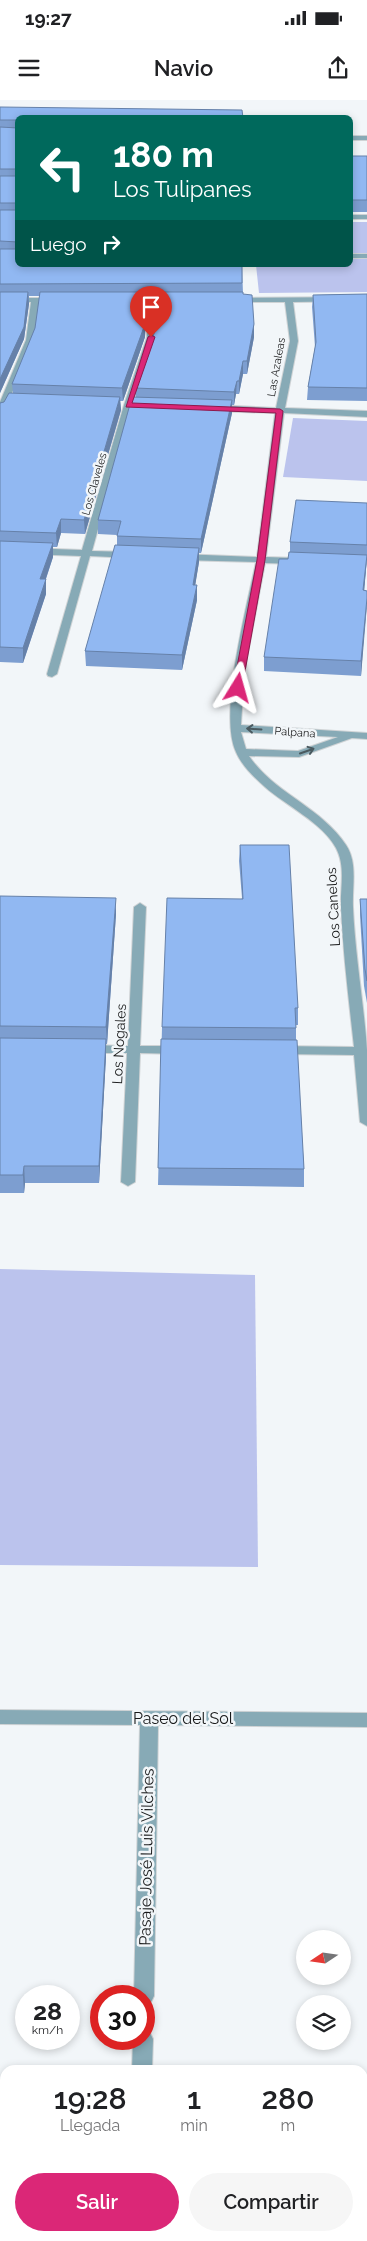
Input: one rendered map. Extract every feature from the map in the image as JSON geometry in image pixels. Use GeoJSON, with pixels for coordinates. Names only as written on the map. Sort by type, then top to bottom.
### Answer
{"type":"FeatureCollection","features":[{"type":"Feature","properties":{"kind":"street"},"geometry":{"type":"LineString","coordinates":[[353,138],[367,138]]}},
{"type":"Feature","properties":{"kind":"street"},"geometry":{"type":"LineString","coordinates":[[353,218],[367,217]]}},
{"type":"Feature","properties":{"kind":"street"},"geometry":{"type":"LineString","coordinates":[[353,256],[367,256]]}},
{"type":"Feature","properties":{"kind":"street"},"geometry":{"type":"LineString","coordinates":[[230,300],[367,299]]}},
{"type":"Feature","properties":{"kind":"street"},"geometry":{"type":"LineString","coordinates":[[0,300],[64,300]]}},
{"type":"Feature","properties":{"kind":"street"},"geometry":{"type":"LineString","coordinates":[[0,412],[30,340],[35,300]]}},
{"type":"Feature","properties":{"kind":"street","name":"Los Claveles"},"geometry":{"type":"LineString","coordinates":[[52,674],[128,405],[151,337],[152,300]]}},
{"type":"Feature","properties":{"kind":"street","name":"Las Azaleas"},"geometry":{"type":"LineString","coordinates":[[239,674],[261,560],[280,411],[294,342],[290,300]]}},
{"type":"Feature","properties":{"kind":"street"},"geometry":{"type":"LineString","coordinates":[[204,408],[367,414]]}},
{"type":"Feature","properties":{"kind":"street"},"geometry":{"type":"LineString","coordinates":[[0,550],[145,556]]}},
{"type":"Feature","properties":{"kind":"street"},"geometry":{"type":"LineString","coordinates":[[174,557],[309,562]]}},
{"type":"Feature","properties":{"kind":"street","name":"Los Canelos"},"geometry":{"type":"LineString","coordinates":[[239,674],[235,728],[242,752],[253,770],[270,786],[317,820],[341,846],[348,866],[347,907],[364,1051],[367,1122]]}},
{"type":"Feature","properties":{"kind":"street","name":"Palpana"},"geometry":{"type":"LineString","coordinates":[[235,728],[367,736]]}},
{"type":"Feature","properties":{"kind":"street","name":"Palpana"},"geometry":{"type":"LineString","coordinates":[[242,752],[300,754],[355,736]]}},
{"type":"Feature","properties":{"kind":"street","name":"Los Nogales"},"geometry":{"type":"LineString","coordinates":[[128,1182],[140,907]]}},
{"type":"Feature","properties":{"kind":"street"},"geometry":{"type":"LineString","coordinates":[[76,1049],[193,1050]]}},
{"type":"Feature","properties":{"kind":"street"},"geometry":{"type":"LineString","coordinates":[[271,1050],[364,1051]]}},
{"type":"Feature","properties":{"kind":"street","name":"Paseo del Sol"},"geometry":{"type":"LineString","coordinates":[[0,1717],[367,1720]]}},
{"type":"Feature","properties":{"kind":"street","name":"Pasaje José Luis Vilches"},"geometry":{"type":"LineString","coordinates":[[144,1985],[149,1718]]}},
{"type":"Feature","properties":{"kind":"street"},"geometry":{"type":"LineString","coordinates":[[142,2065],[143,2050]]}},
{"type":"Feature","properties":{"kind":"shaded area"},"geometry":{"type":"Polygon","coordinates":[[[353,222],[367,222],[367,253],[353,253],[353,222]]]}},
{"type":"Feature","properties":{"kind":"shaded area"},"geometry":{"type":"Polygon","coordinates":[[[353,259],[367,259],[367,292],[259,293],[256,267],[353,267],[353,259]]]}},
{"type":"Feature","properties":{"kind":"shaded area"},"geometry":{"type":"Polygon","coordinates":[[[293,418],[367,421],[367,481],[283,477],[293,418]]]}},
{"type":"Feature","properties":{"kind":"shaded area"},"geometry":{"type":"Polygon","coordinates":[[[0,1269],[255,1275],[258,1567],[0,1565],[0,1269]]]}},
{"type":"Feature","properties":{"kind":"building"},"geometry":{"type":"Polygon","coordinates":[[[0,107],[242,110],[243,115],[15,115],[15,120],[0,120],[0,107]]]}},
{"type":"Feature","properties":{"kind":"building"},"geometry":{"type":"Polygon","coordinates":[[[0,127],[15,128],[15,169],[0,169],[0,127]]]}},
{"type":"Feature","properties":{"kind":"building"},"geometry":{"type":"Polygon","coordinates":[[[353,156],[367,156],[367,200],[353,200],[353,156]]]}},
{"type":"Feature","properties":{"kind":"building"},"geometry":{"type":"Polygon","coordinates":[[[0,176],[15,176],[15,203],[0,203],[0,176]]]}},
{"type":"Feature","properties":{"kind":"building"},"geometry":{"type":"Polygon","coordinates":[[[0,210],[15,210],[15,242],[0,241],[0,210]]]}},
{"type":"Feature","properties":{"kind":"building"},"geometry":{"type":"Polygon","coordinates":[[[0,249],[15,249],[15,267],[242,267],[242,283],[0,284],[0,249]]]}},
{"type":"Feature","properties":{"kind":"building"},"geometry":{"type":"Polygon","coordinates":[[[0,292],[28,292],[24,327],[0,379],[0,292]]]}},
{"type":"Feature","properties":{"kind":"building"},"geometry":{"type":"Polygon","coordinates":[[[40,292],[146,292],[145,324],[122,388],[12,384],[35,328],[40,292]]]}},
{"type":"Feature","properties":{"kind":"building"},"geometry":{"type":"Polygon","coordinates":[[[158,292],[243,292],[243,294],[252,295],[254,324],[247,361],[243,361],[239,381],[237,381],[234,392],[135,388],[157,325],[158,292]]]}},
{"type":"Feature","properties":{"kind":"building"},"geometry":{"type":"Polygon","coordinates":[[[367,294],[367,388],[308,387],[316,342],[313,295],[367,294]]]}},
{"type":"Feature","properties":{"kind":"building"},"geometry":{"type":"Polygon","coordinates":[[[9,393],[120,397],[84,520],[61,519],[56,533],[0,531],[0,403],[4,402],[9,393]]]}},
{"type":"Feature","properties":{"kind":"building"},"geometry":{"type":"Polygon","coordinates":[[[132,397],[232,400],[201,539],[117,536],[121,521],[98,520],[132,397]]]}},
{"type":"Feature","properties":{"kind":"building"},"geometry":{"type":"Polygon","coordinates":[[[296,500],[367,503],[367,545],[290,542],[296,500]]]}},
{"type":"Feature","properties":{"kind":"building"},"geometry":{"type":"Polygon","coordinates":[[[0,541],[53,543],[40,579],[46,579],[23,648],[0,647],[0,541]]]}},
{"type":"Feature","properties":{"kind":"building"},"geometry":{"type":"Polygon","coordinates":[[[115,545],[199,548],[193,585],[197,585],[182,655],[85,651],[115,545]]]}},
{"type":"Feature","properties":{"kind":"building"},"geometry":{"type":"Polygon","coordinates":[[[289,552],[367,555],[363,590],[367,591],[367,598],[361,661],[264,657],[279,559],[288,559],[289,552]]]}},
{"type":"Feature","properties":{"kind":"building"},"geometry":{"type":"Polygon","coordinates":[[[240,845],[289,845],[298,1008],[295,1008],[296,1028],[162,1027],[167,898],[243,899],[240,845]]]}},
{"type":"Feature","properties":{"kind":"building"},"geometry":{"type":"Polygon","coordinates":[[[0,896],[116,898],[106,1027],[0,1026],[0,896]]]}},
{"type":"Feature","properties":{"kind":"building"},"geometry":{"type":"Polygon","coordinates":[[[360,899],[367,899],[367,981],[365,969],[360,899]]]}},
{"type":"Feature","properties":{"kind":"building"},"geometry":{"type":"Polygon","coordinates":[[[0,1038],[106,1039],[99,1166],[24,1166],[23,1175],[0,1175],[0,1038]]]}},
{"type":"Feature","properties":{"kind":"building"},"geometry":{"type":"Polygon","coordinates":[[[161,1039],[297,1040],[304,1169],[158,1168],[161,1039]]]}},
{"type":"Feature","properties":{"kind":"route"},"geometry":{"type":"LineString","coordinates":[[151,337],[128,405],[280,411],[261,560],[238,688]]}}]}
